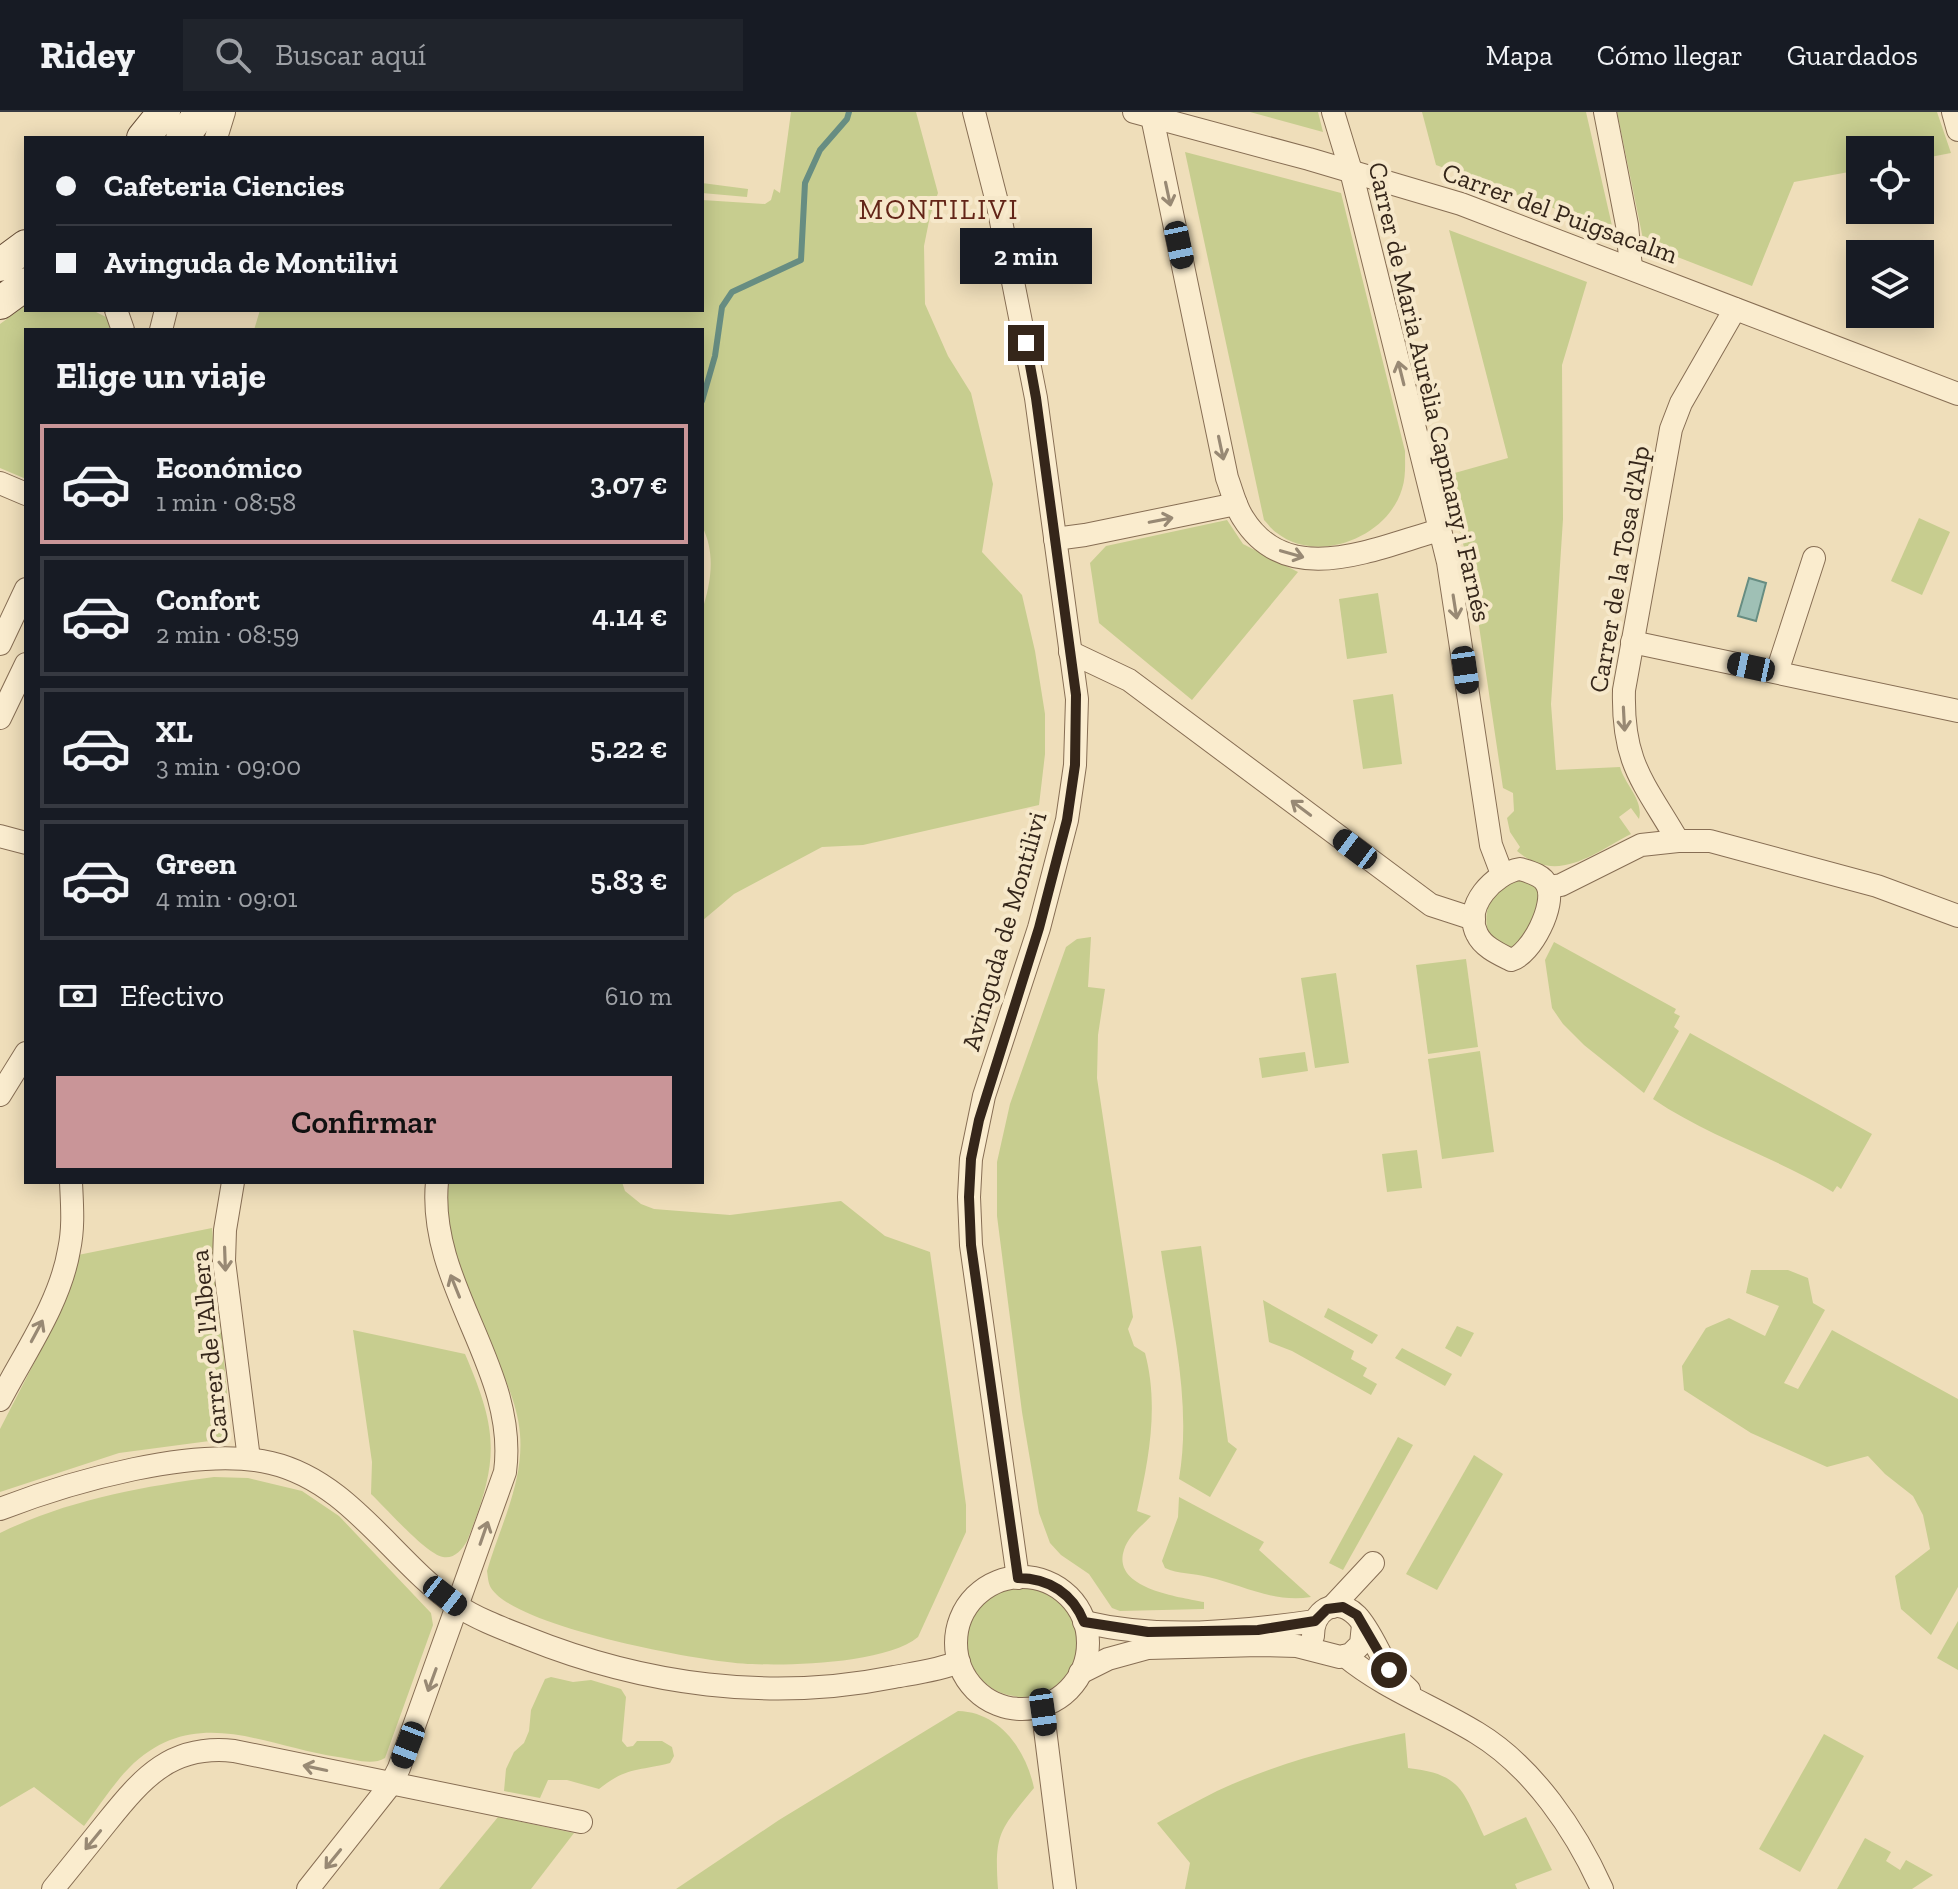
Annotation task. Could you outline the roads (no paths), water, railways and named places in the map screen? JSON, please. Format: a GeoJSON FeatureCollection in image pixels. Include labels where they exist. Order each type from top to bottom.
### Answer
{"type":"FeatureCollection","features":[{"type":"Feature","properties":{"kind":"street"},"geometry":{"type":"LineString","coordinates":[[145,136],[164,112]]}},
{"type":"Feature","properties":{"kind":"street"},"geometry":{"type":"LineString","coordinates":[[183,136],[201,112]]}},
{"type":"Feature","properties":{"kind":"street"},"geometry":{"type":"LineString","coordinates":[[217,136],[224,112]]}},
{"type":"Feature","properties":{"kind":"street","name":"Avinguda de Montilivi"},"geometry":{"type":"LineString","coordinates":[[974,112],[1022,316],[1077,699],[1076,752],[1067,820],[1039,928],[984,1096],[971,1159],[971,1245],[1018,1578]]}},
{"type":"Feature","properties":{"kind":"street","name":"Carrer de Maria Aurèlia Capmany i Farnés"},"geometry":{"type":"LineString","coordinates":[[1333,112],[1351,171],[1440,530],[1457,615],[1491,845],[1502,874]]}},
{"type":"Feature","properties":{"kind":"street"},"geometry":{"type":"LineString","coordinates":[[1605,112],[1627,225],[1631,268]]}},
{"type":"Feature","properties":{"kind":"street"},"geometry":{"type":"LineString","coordinates":[[1953,112],[1958,130]]}},
{"type":"Feature","properties":{"kind":"street"},"geometry":{"type":"LineString","coordinates":[[1146,114],[1227,478],[1236,504],[1251,529],[1276,550],[1325,560],[1353,556],[1440,530]]}},
{"type":"Feature","properties":{"kind":"street","name":"Carrer del Puigsacalm"},"geometry":{"type":"LineString","coordinates":[[1146,114],[1461,204],[1958,394]]}},
{"type":"Feature","properties":{"kind":"street"},"geometry":{"type":"LineString","coordinates":[[0,265],[24,247]]}},
{"type":"Feature","properties":{"kind":"street"},"geometry":{"type":"LineString","coordinates":[[0,303],[24,285]]}},
{"type":"Feature","properties":{"kind":"street","name":"Carrer de la Tosa d'Alp"},"geometry":{"type":"LineString","coordinates":[[1678,841],[1639,778],[1627,748],[1624,690],[1671,429],[1681,403],[1735,309]]}},
{"type":"Feature","properties":{"kind":"street"},"geometry":{"type":"LineString","coordinates":[[0,483],[24,493]]}},
{"type":"Feature","properties":{"kind":"street"},"geometry":{"type":"LineString","coordinates":[[1055,539],[1236,504]]}},
{"type":"Feature","properties":{"kind":"street"},"geometry":{"type":"LineString","coordinates":[[1777,672],[1814,558]]}},
{"type":"Feature","properties":{"kind":"street"},"geometry":{"type":"LineString","coordinates":[[0,644],[24,593]]}},
{"type":"Feature","properties":{"kind":"street"},"geometry":{"type":"LineString","coordinates":[[1632,642],[1958,711]]}},
{"type":"Feature","properties":{"kind":"street"},"geometry":{"type":"LineString","coordinates":[[1070,652],[1129,680],[1431,905],[1474,919]]}},
{"type":"Feature","properties":{"kind":"street"},"geometry":{"type":"LineString","coordinates":[[0,718],[24,668]]}},
{"type":"Feature","properties":{"kind":"street"},"geometry":{"type":"LineString","coordinates":[[0,836],[24,842]]}},
{"type":"Feature","properties":{"kind":"street"},"geometry":{"type":"LineString","coordinates":[[1549,887],[1561,885],[1641,845],[1710,841],[1877,886],[1958,916]]}},
{"type":"Feature","properties":{"kind":"street"},"geometry":{"type":"LineString","coordinates":[[1520,869],[1544,880],[1549,887],[1549,908],[1545,918],[1518,959],[1511,960],[1482,942],[1475,931],[1474,919],[1485,890],[1502,874],[1520,869]]}},
{"type":"Feature","properties":{"kind":"street"},"geometry":{"type":"LineString","coordinates":[[0,1095],[24,1056]]}},
{"type":"Feature","properties":{"kind":"street"},"geometry":{"type":"LineString","coordinates":[[0,1400],[49,1308],[63,1274],[72,1226],[71,1184]]}},
{"type":"Feature","properties":{"kind":"street","name":"Carrer de l'Albera"},"geometry":{"type":"LineString","coordinates":[[233,1184],[225,1230],[224,1261],[249,1459]]}},
{"type":"Feature","properties":{"kind":"street"},"geometry":{"type":"LineString","coordinates":[[308,1889],[391,1784],[399,1768],[505,1472],[507,1433],[498,1394],[443,1253],[436,1216],[437,1184]]}},
{"type":"Feature","properties":{"kind":"street"},"geometry":{"type":"LineString","coordinates":[[0,1509],[78,1483],[133,1470],[193,1461],[249,1459],[287,1468],[326,1488],[431,1585],[459,1606],[560,1651],[618,1668],[704,1685],[783,1689],[836,1686],[901,1676],[959,1662]]}},
{"type":"Feature","properties":{"kind":"street"},"geometry":{"type":"LineString","coordinates":[[1080,1673],[1087,1646],[1084,1622],[1076,1606],[1059,1589],[1042,1581],[1018,1578],[991,1585],[970,1603],[961,1618],[957,1634],[959,1662],[969,1681],[989,1700],[1015,1708],[1042,1705],[1062,1695],[1080,1673],[1108,1659],[1148,1648],[1272,1645],[1297,1646],[1335,1655],[1361,1644],[1360,1620],[1373,1563],[1324,1614],[1313,1635],[1319,1649],[1335,1655],[1478,1734],[1530,1778],[1567,1826],[1602,1889]]}},
{"type":"Feature","properties":{"kind":"street"},"geometry":{"type":"LineString","coordinates":[[1084,1622],[1162,1632],[1258,1630],[1343,1607],[1360,1620],[1389,1670],[1421,1703]]}},
{"type":"Feature","properties":{"kind":"street"},"geometry":{"type":"LineString","coordinates":[[1042,1705],[1065,1889]]}},
{"type":"Feature","properties":{"kind":"street"},"geometry":{"type":"LineString","coordinates":[[53,1889],[140,1783],[160,1766],[183,1755],[208,1750],[234,1751],[581,1822]]}},
{"type":"Feature","properties":{"kind":"water"},"geometry":{"type":"Polygon","coordinates":[[[1749,578],[1766,583],[1756,621],[1738,616],[1749,578]]]}},
{"type":"Feature","properties":{"kind":"waterway"},"geometry":{"type":"LineString","coordinates":[[704,394],[715,356],[722,307],[732,292],[801,260],[805,183],[820,150],[847,119],[849,112]]}},
{"type":"Feature","properties":{"kind":"district","name":"MONTILIVI"},"geometry":{"type":"Point","coordinates":[939,209]}}]}
